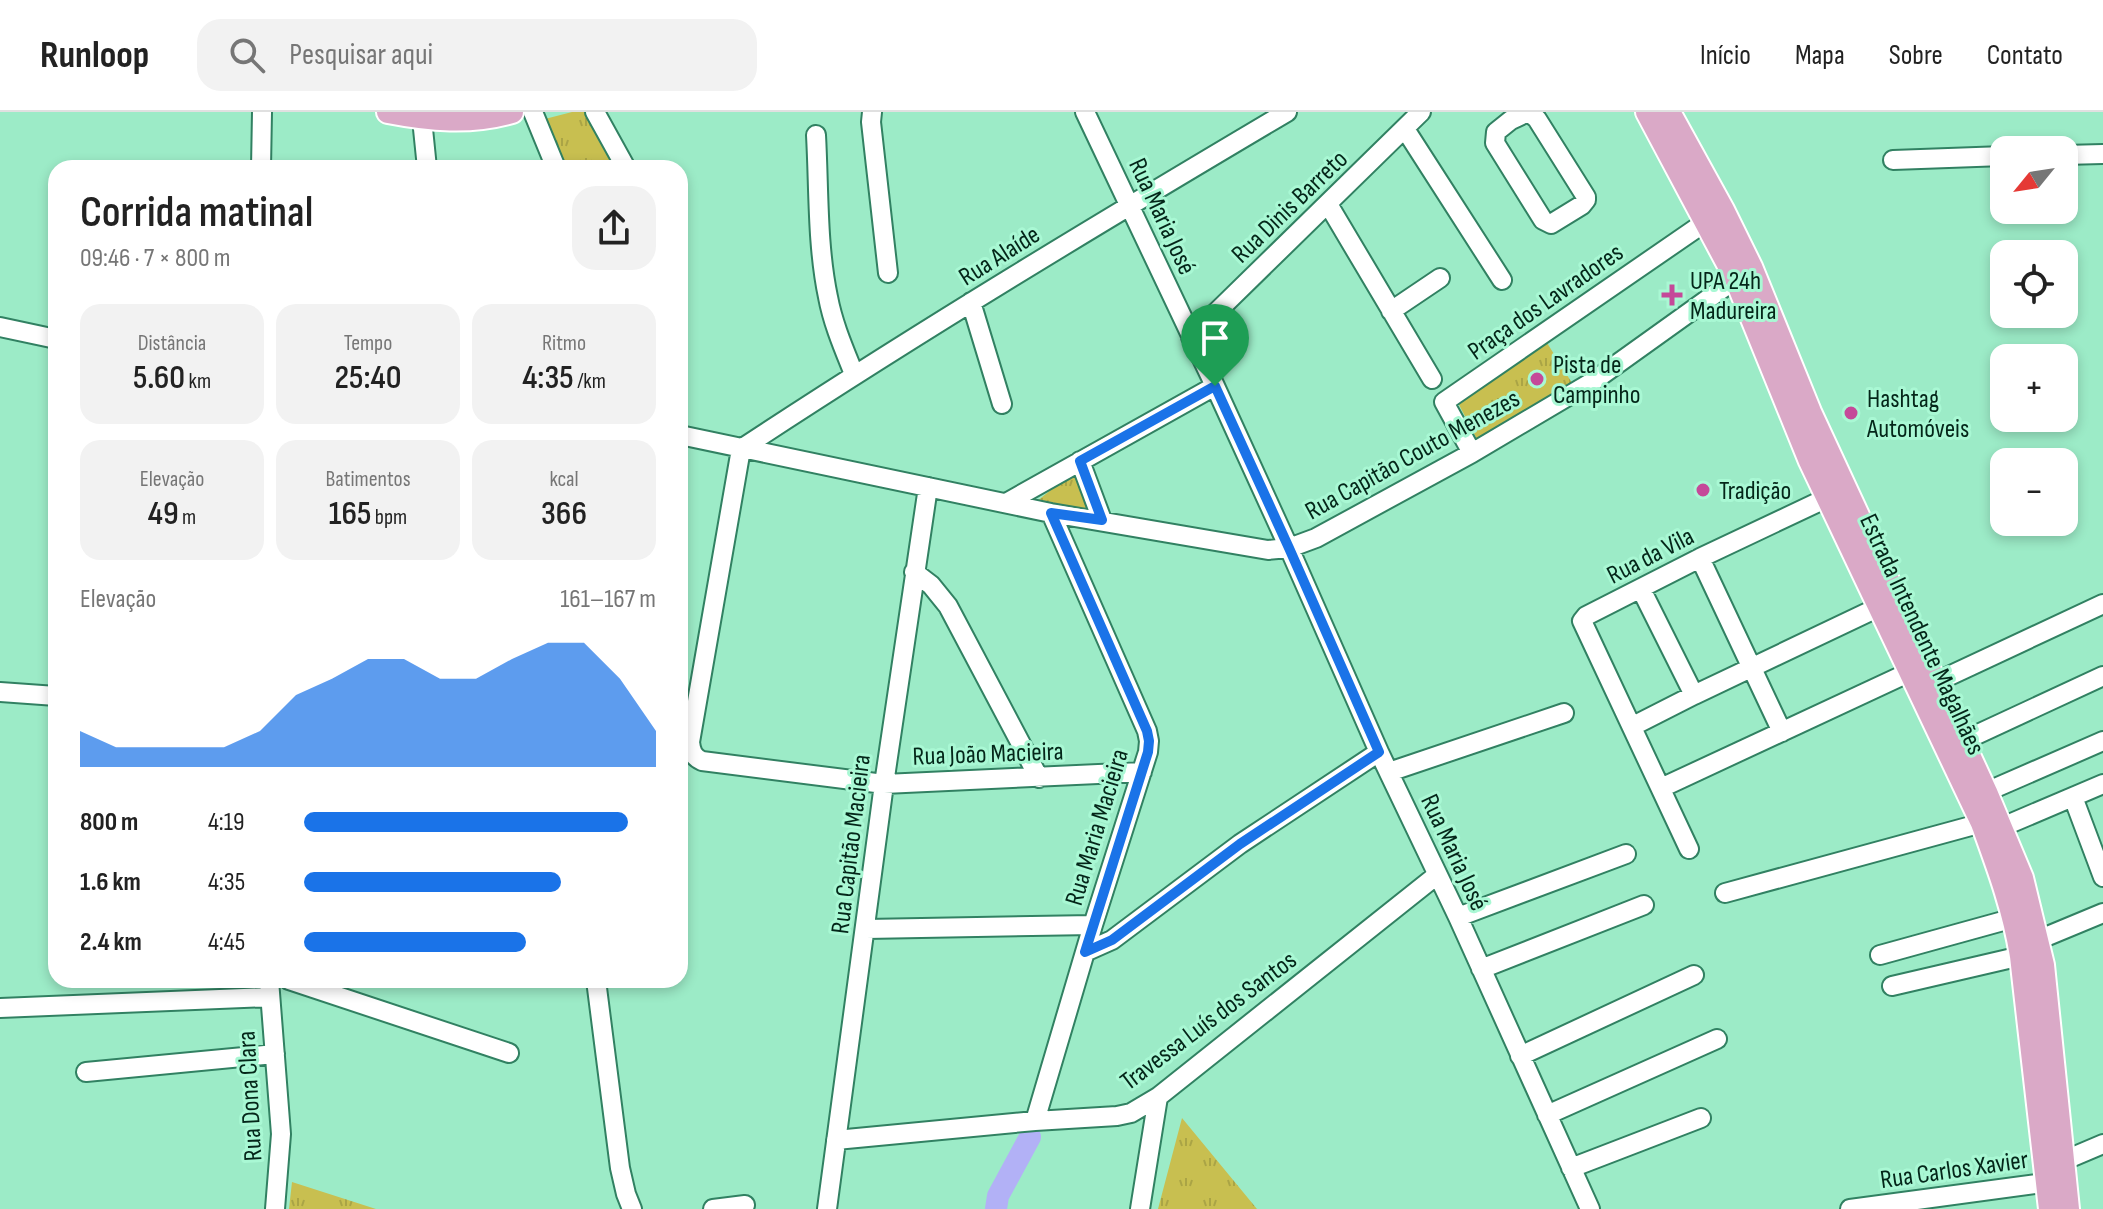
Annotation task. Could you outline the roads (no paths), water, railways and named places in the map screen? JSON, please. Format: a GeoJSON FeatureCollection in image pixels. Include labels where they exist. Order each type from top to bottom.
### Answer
{"type":"FeatureCollection","features":[{"type":"Feature","properties":{"kind":"main road"},"geometry":{"type":"LineString","coordinates":[[388,112],[422,119],[454,120],[512,112]]}},
{"type":"Feature","properties":{"kind":"main road","name":"Estrada Intendente Magalhães"},"geometry":{"type":"LineString","coordinates":[[1647,112],[1715,216]]}},
{"type":"Feature","properties":{"kind":"main road","name":"Estrada Intendente Magalhães"},"geometry":{"type":"LineString","coordinates":[[1669,112],[1986,792],[2002,877],[2014,918],[2030,948]]}},
{"type":"Feature","properties":{"kind":"main road","name":"Estrada Intendente Magalhães"},"geometry":{"type":"LineString","coordinates":[[1744,273],[1810,461],[1827,498],[1910,672],[2022,878],[2058,1175],[2068,1209]]}},
{"type":"Feature","properties":{"kind":"main road","name":"Estrada Intendente Magalhães"},"geometry":{"type":"LineString","coordinates":[[2050,1209],[2058,1175]]}},
{"type":"Feature","properties":{"kind":"street"},"geometry":{"type":"LineString","coordinates":[[261,160],[262,112]]}},
{"type":"Feature","properties":{"kind":"street"},"geometry":{"type":"LineString","coordinates":[[533,112],[553,160]]}},
{"type":"Feature","properties":{"kind":"street"},"geometry":{"type":"LineString","coordinates":[[595,112],[622,160]]}},
{"type":"Feature","properties":{"kind":"street"},"geometry":{"type":"LineString","coordinates":[[872,112],[888,273]]}},
{"type":"Feature","properties":{"kind":"street","name":"Rua Maria José"},"geometry":{"type":"LineString","coordinates":[[1085,112],[1275,516],[1379,752],[1458,917],[1590,1209]]}},
{"type":"Feature","properties":{"kind":"street","name":"Rua Alaíde"},"geometry":{"type":"LineString","coordinates":[[741,449],[854,374],[1287,112]]}},
{"type":"Feature","properties":{"kind":"street","name":"Rua Dinis Barreto"},"geometry":{"type":"LineString","coordinates":[[1191,337],[1421,112]]}},
{"type":"Feature","properties":{"kind":"street"},"geometry":{"type":"LineString","coordinates":[[1534,115],[1586,197],[1582,205],[1554,224],[1543,220],[1495,143],[1496,132],[1508,116],[1534,115]]}},
{"type":"Feature","properties":{"kind":"street"},"geometry":{"type":"LineString","coordinates":[[422,119],[426,160]]}},
{"type":"Feature","properties":{"kind":"street"},"geometry":{"type":"LineString","coordinates":[[1405,129],[1502,280]]}},
{"type":"Feature","properties":{"kind":"street"},"geometry":{"type":"LineString","coordinates":[[816,135],[824,274],[833,319],[854,374]]}},
{"type":"Feature","properties":{"kind":"street"},"geometry":{"type":"LineString","coordinates":[[2078,155],[2103,154]]}},
{"type":"Feature","properties":{"kind":"street"},"geometry":{"type":"LineString","coordinates":[[1893,160],[1990,157]]}},
{"type":"Feature","properties":{"kind":"street"},"geometry":{"type":"LineString","coordinates":[[1328,204],[1432,379]]}},
{"type":"Feature","properties":{"kind":"street","name":"Praça dos Lavradores"},"geometry":{"type":"LineString","coordinates":[[1472,453],[1444,402],[1715,216]]}},
{"type":"Feature","properties":{"kind":"street","name":"Rua Capitão Couto Menezes"},"geometry":{"type":"LineString","coordinates":[[688,437],[1051,513],[1268,550],[1289,548],[1316,538],[1472,453],[1592,382],[1744,273]]}},
{"type":"Feature","properties":{"kind":"street"},"geometry":{"type":"LineString","coordinates":[[1391,311],[1440,278]]}},
{"type":"Feature","properties":{"kind":"street"},"geometry":{"type":"LineString","coordinates":[[971,302],[1002,404]]}},
{"type":"Feature","properties":{"kind":"street"},"geometry":{"type":"LineString","coordinates":[[0,327],[48,337]]}},
{"type":"Feature","properties":{"kind":"street"},"geometry":{"type":"LineString","coordinates":[[1006,503],[1215,386]]}},
{"type":"Feature","properties":{"kind":"street","name":"Rua João Macieira"},"geometry":{"type":"LineString","coordinates":[[741,449],[690,742],[692,754],[697,759],[884,784],[1142,772]]}},
{"type":"Feature","properties":{"kind":"street"},"geometry":{"type":"LineString","coordinates":[[1080,461],[1102,520]]}},
{"type":"Feature","properties":{"kind":"street","name":"Rua Capitão Macieira"},"geometry":{"type":"LineString","coordinates":[[827,1209],[884,784],[928,487]]}},
{"type":"Feature","properties":{"kind":"street","name":"Rua da Vila"},"geometry":{"type":"LineString","coordinates":[[1633,726],[1582,623],[1583,619],[1700,558],[1827,498]]}},
{"type":"Feature","properties":{"kind":"street","name":"Rua Maria Macieira"},"geometry":{"type":"LineString","coordinates":[[1035,1121],[1149,741],[1051,513]]}},
{"type":"Feature","properties":{"kind":"street"},"geometry":{"type":"LineString","coordinates":[[1258,548],[1275,516]]}},
{"type":"Feature","properties":{"kind":"street"},"geometry":{"type":"LineString","coordinates":[[1700,558],[1782,732]]}},
{"type":"Feature","properties":{"kind":"street"},"geometry":{"type":"LineString","coordinates":[[914,572],[931,585],[948,606],[1039,778]]}},
{"type":"Feature","properties":{"kind":"street"},"geometry":{"type":"LineString","coordinates":[[1641,589],[1694,695]]}},
{"type":"Feature","properties":{"kind":"street"},"geometry":{"type":"LineString","coordinates":[[1934,683],[2103,604]]}},
{"type":"Feature","properties":{"kind":"street"},"geometry":{"type":"LineString","coordinates":[[1689,849],[1633,726],[1879,607]]}},
{"type":"Feature","properties":{"kind":"street"},"geometry":{"type":"LineString","coordinates":[[1661,788],[1910,672]]}},
{"type":"Feature","properties":{"kind":"street"},"geometry":{"type":"LineString","coordinates":[[1963,741],[2103,676]]}},
{"type":"Feature","properties":{"kind":"street"},"geometry":{"type":"LineString","coordinates":[[0,692],[48,695]]}},
{"type":"Feature","properties":{"kind":"street"},"geometry":{"type":"LineString","coordinates":[[1389,772],[1564,713]]}},
{"type":"Feature","properties":{"kind":"street"},"geometry":{"type":"LineString","coordinates":[[1986,792],[2103,741]]}},
{"type":"Feature","properties":{"kind":"street"},"geometry":{"type":"LineString","coordinates":[[1085,952],[1112,940],[1240,844],[1379,752]]}},
{"type":"Feature","properties":{"kind":"street"},"geometry":{"type":"LineString","coordinates":[[1725,893],[1992,825],[2103,784]]}},
{"type":"Feature","properties":{"kind":"street"},"geometry":{"type":"LineString","coordinates":[[2073,797],[2098,850],[2103,877]]}},
{"type":"Feature","properties":{"kind":"street"},"geometry":{"type":"LineString","coordinates":[[1458,917],[1626,854]]}},
{"type":"Feature","properties":{"kind":"street","name":"Travessa Luís dos Santos"},"geometry":{"type":"LineString","coordinates":[[836,1140],[1131,1113],[1158,1097],[1437,875]]}},
{"type":"Feature","properties":{"kind":"street"},"geometry":{"type":"LineString","coordinates":[[1481,969],[1644,905]]}},
{"type":"Feature","properties":{"kind":"street"},"geometry":{"type":"LineString","coordinates":[[1892,986],[2030,948],[2103,913]]}},
{"type":"Feature","properties":{"kind":"street"},"geometry":{"type":"LineString","coordinates":[[1880,955],[2014,918]]}},
{"type":"Feature","properties":{"kind":"street"},"geometry":{"type":"LineString","coordinates":[[866,929],[1093,925]]}},
{"type":"Feature","properties":{"kind":"street"},"geometry":{"type":"LineString","coordinates":[[1520,1056],[1694,975]]}},
{"type":"Feature","properties":{"kind":"street"},"geometry":{"type":"LineString","coordinates":[[313,988],[509,1053]]}},
{"type":"Feature","properties":{"kind":"street"},"geometry":{"type":"LineString","coordinates":[[597,988],[620,1168],[632,1209]]}},
{"type":"Feature","properties":{"kind":"street"},"geometry":{"type":"LineString","coordinates":[[0,1008],[269,989]]}},
{"type":"Feature","properties":{"kind":"street","name":"Rua Dona Clara"},"geometry":{"type":"LineString","coordinates":[[269,989],[281,1134],[275,1209]]}},
{"type":"Feature","properties":{"kind":"street"},"geometry":{"type":"LineString","coordinates":[[1547,1115],[1717,1039]]}},
{"type":"Feature","properties":{"kind":"street"},"geometry":{"type":"LineString","coordinates":[[86,1072],[275,1054]]}},
{"type":"Feature","properties":{"kind":"street"},"geometry":{"type":"LineString","coordinates":[[1140,1209],[1158,1097]]}},
{"type":"Feature","properties":{"kind":"street"},"geometry":{"type":"LineString","coordinates":[[1571,1168],[1701,1118]]}},
{"type":"Feature","properties":{"kind":"street","name":"Rua Carlos Xavier"},"geometry":{"type":"LineString","coordinates":[[1850,1209],[2058,1175],[2103,1144]]}},
{"type":"Feature","properties":{"kind":"street"},"geometry":{"type":"LineString","coordinates":[[713,1209],[745,1205]]}},
{"type":"Feature","properties":{"kind":"waterway"},"geometry":{"type":"LineString","coordinates":[[996,1209],[998,1196],[1030,1137]]}},
{"type":"Feature","properties":{"kind":"place","name":"UPA 24h Madureira"},"geometry":{"type":"Point","coordinates":[1672,295]}},
{"type":"Feature","properties":{"kind":"place","name":"Pista de Campinho"},"geometry":{"type":"Point","coordinates":[1537,379]}},
{"type":"Feature","properties":{"kind":"place","name":"Hashtag Automóveis"},"geometry":{"type":"Point","coordinates":[1851,413]}},
{"type":"Feature","properties":{"kind":"place","name":"Tradição"},"geometry":{"type":"Point","coordinates":[1703,490]}}]}
